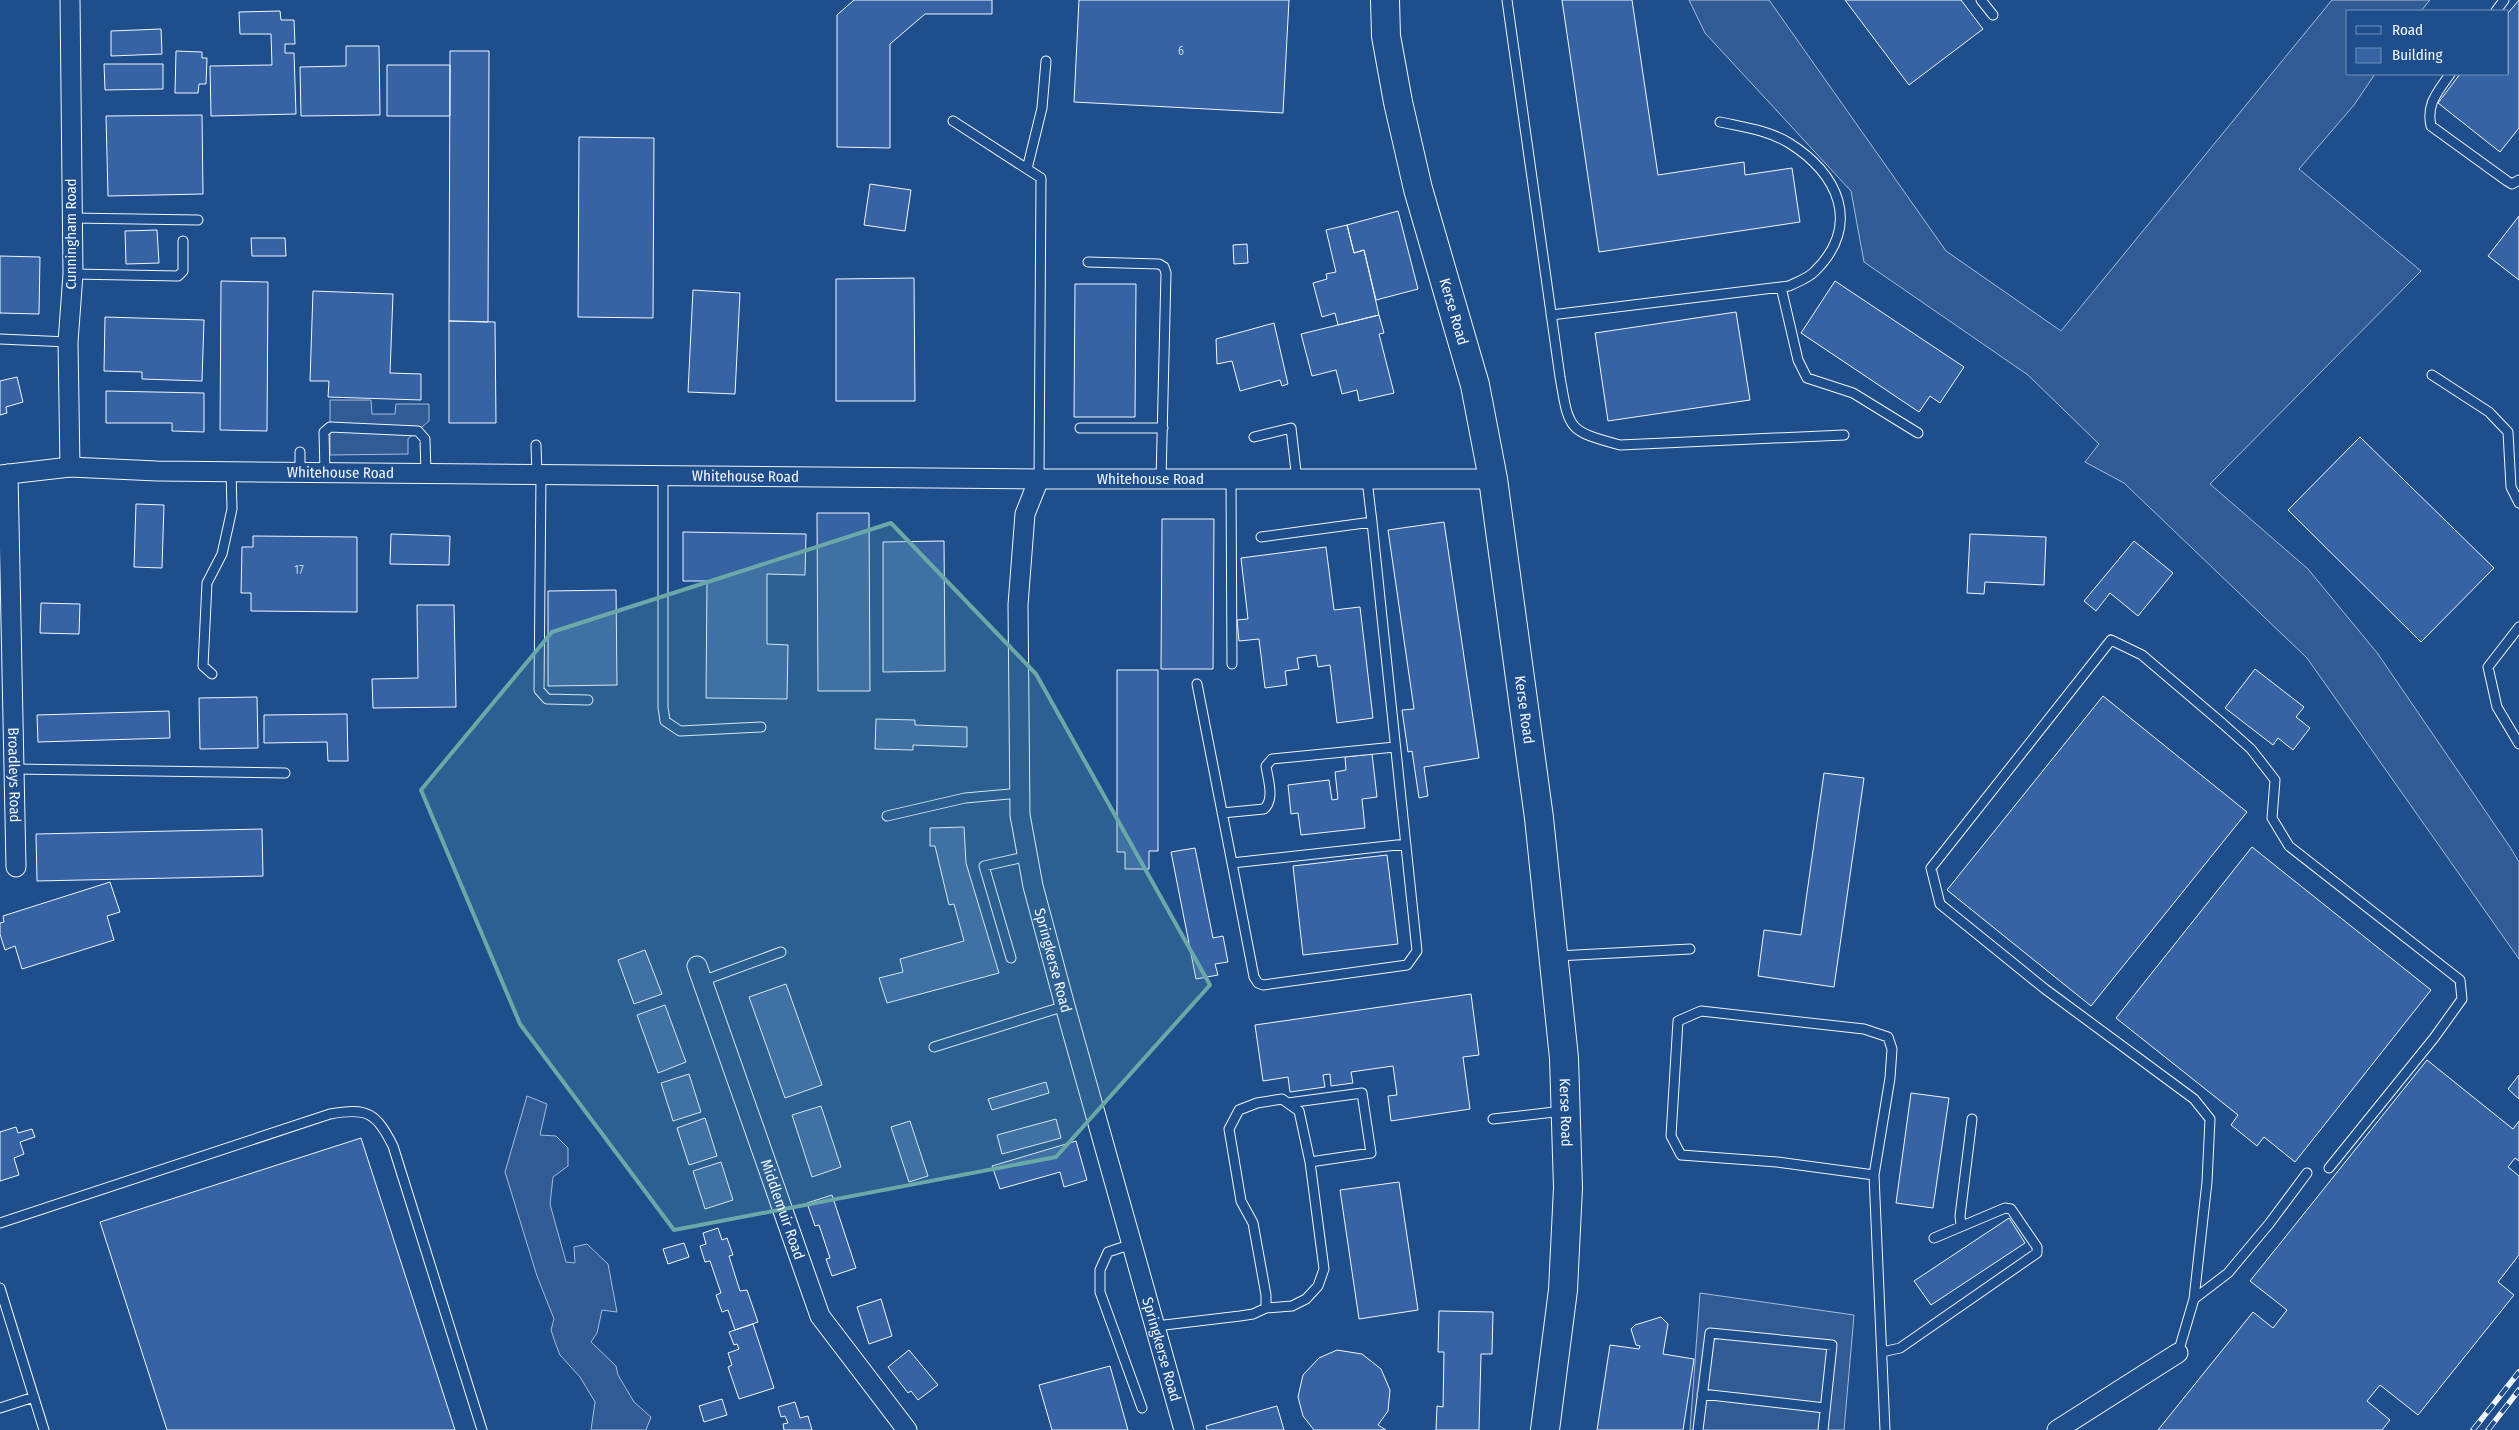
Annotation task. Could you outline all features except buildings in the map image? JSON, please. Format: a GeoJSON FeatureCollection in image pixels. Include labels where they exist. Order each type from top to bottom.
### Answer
{"type":"FeatureCollection","features":[{"type":"Feature","properties":{"kind":"main road","name":"Kerse Road"},"geometry":{"type":"LineString","coordinates":[[1385,0],[1386,36],[1398,102],[1418,189],[1475,385],[1493,479],[1539,818],[1564,1058],[1568,1188],[1563,1290],[1544,1430]]}},
{"type":"Feature","properties":{"kind":"street","name":"Cunningham Road"},"geometry":{"type":"LineString","coordinates":[[70,0],[73,274],[68,342],[70,467]]}},
{"type":"Feature","properties":{"kind":"street","name":"Whitehouse Road"},"geometry":{"type":"LineString","coordinates":[[4,475],[70,467],[300,472],[1040,479],[1493,479]]}},
{"type":"Feature","properties":{"kind":"street","name":"Broadleys Road"},"geometry":{"type":"LineString","coordinates":[[4,475],[16,867]]}},
{"type":"Feature","properties":{"kind":"street","name":"Springkerse Road"},"geometry":{"type":"LineString","coordinates":[[1040,479],[1025,514],[1018,605],[1020,815],[1033,886],[1184,1430]]}},
{"type":"Feature","properties":{"kind":"street","name":"Middlemuir Road"},"geometry":{"type":"LineString","coordinates":[[699,973],[820,1316],[907,1430]]}},
{"type":"Feature","properties":{"kind":"street"},"geometry":{"type":"LineString","coordinates":[[2057,1430],[2178,1353]]}},
{"type":"Feature","properties":{"kind":"lane"},"geometry":{"type":"LineString","coordinates":[[1507,0],[1566,414],[1575,429],[1591,438],[1620,445],[1844,435]]}},
{"type":"Feature","properties":{"kind":"lane"},"geometry":{"type":"LineString","coordinates":[[1982,0],[1993,15]]}},
{"type":"Feature","properties":{"kind":"lane"},"geometry":{"type":"LineString","coordinates":[[1027,169],[1042,108],[1046,61]]}},
{"type":"Feature","properties":{"kind":"lane"},"geometry":{"type":"LineString","coordinates":[[2449,75],[2433,99],[2428,112],[2431,126],[2507,181],[2512,184],[2519,180]]}},
{"type":"Feature","properties":{"kind":"lane"},"geometry":{"type":"LineString","coordinates":[[952,122],[1041,178],[1040,479]]}},
{"type":"Feature","properties":{"kind":"lane"},"geometry":{"type":"LineString","coordinates":[[1552,315],[1789,286],[1815,272],[1834,247],[1841,219],[1835,189],[1818,167],[1788,142],[1755,129],[1720,122]]}},
{"type":"Feature","properties":{"kind":"lane"},"geometry":{"type":"LineString","coordinates":[[72,218],[198,220]]}},
{"type":"Feature","properties":{"kind":"lane"},"geometry":{"type":"LineString","coordinates":[[73,274],[178,276],[183,271],[183,241]]}},
{"type":"Feature","properties":{"kind":"lane"},"geometry":{"type":"LineString","coordinates":[[1088,262],[1159,264],[1164,267],[1166,273],[1161,480]]}},
{"type":"Feature","properties":{"kind":"lane"},"geometry":{"type":"LineString","coordinates":[[1781,287],[1798,360],[1807,378],[1853,393],[1918,433]]}},
{"type":"Feature","properties":{"kind":"lane"},"geometry":{"type":"LineString","coordinates":[[0,339],[68,342]]}},
{"type":"Feature","properties":{"kind":"lane"},"geometry":{"type":"LineString","coordinates":[[2432,375],[2489,412],[2508,432],[2511,487],[2519,503]]}},
{"type":"Feature","properties":{"kind":"lane"},"geometry":{"type":"LineString","coordinates":[[325,472],[324,432],[330,427],[418,431],[425,439],[426,473]]}},
{"type":"Feature","properties":{"kind":"lane"},"geometry":{"type":"LineString","coordinates":[[1080,428],[1163,428]]}},
{"type":"Feature","properties":{"kind":"lane"},"geometry":{"type":"LineString","coordinates":[[1254,437],[1291,428],[1297,480]]}},
{"type":"Feature","properties":{"kind":"lane"},"geometry":{"type":"LineString","coordinates":[[536,445],[539,474],[539,690],[547,699],[588,700]]}},
{"type":"Feature","properties":{"kind":"lane"},"geometry":{"type":"LineString","coordinates":[[300,452],[300,472]]}},
{"type":"Feature","properties":{"kind":"lane"},"geometry":{"type":"LineString","coordinates":[[212,674],[203,666],[207,583],[222,554],[230,518],[231,471]]}},
{"type":"Feature","properties":{"kind":"lane"},"geometry":{"type":"LineString","coordinates":[[663,475],[663,707],[665,721],[680,730],[761,727]]}},
{"type":"Feature","properties":{"kind":"lane"},"geometry":{"type":"LineString","coordinates":[[1231,480],[1232,664]]}},
{"type":"Feature","properties":{"kind":"lane"},"geometry":{"type":"LineString","coordinates":[[1197,684],[1254,977],[1258,983],[1263,985],[1407,965],[1417,951],[1367,480]]}},
{"type":"Feature","properties":{"kind":"lane"},"geometry":{"type":"LineString","coordinates":[[1261,537],[1372,522]]}},
{"type":"Feature","properties":{"kind":"lane"},"geometry":{"type":"LineString","coordinates":[[2519,627],[2488,667],[2497,707],[2519,744]]}},
{"type":"Feature","properties":{"kind":"lane"},"geometry":{"type":"LineString","coordinates":[[2178,1353],[2194,1299],[2208,1182],[2210,1119],[2194,1098],[2046,989],[1940,904],[1931,868],[2111,640],[2142,655],[2251,749],[2275,780],[2272,818],[2289,846],[2460,980],[2462,999],[2434,1038],[2329,1168]]}},
{"type":"Feature","properties":{"kind":"lane"},"geometry":{"type":"LineString","coordinates":[[1222,813],[1264,809],[1269,804],[1266,766],[1272,759],[1395,747]]}},
{"type":"Feature","properties":{"kind":"lane"},"geometry":{"type":"LineString","coordinates":[[14,769],[52,768],[285,773]]}},
{"type":"Feature","properties":{"kind":"lane"},"geometry":{"type":"LineString","coordinates":[[887,816],[965,798],[1020,793]]}},
{"type":"Feature","properties":{"kind":"lane"},"geometry":{"type":"LineString","coordinates":[[1232,864],[1406,844]]}},
{"type":"Feature","properties":{"kind":"lane"},"geometry":{"type":"LineString","coordinates":[[1010,958],[984,866],[1028,856]]}},
{"type":"Feature","properties":{"kind":"lane"},"geometry":{"type":"LineString","coordinates":[[1554,956],[1690,949]]}},
{"type":"Feature","properties":{"kind":"lane"},"geometry":{"type":"LineString","coordinates":[[699,973],[780,952]]}},
{"type":"Feature","properties":{"kind":"lane"},"geometry":{"type":"LineString","coordinates":[[934,1047],[1065,1006]]}},
{"type":"Feature","properties":{"kind":"lane"},"geometry":{"type":"LineString","coordinates":[[1874,1175],[1777,1162],[1681,1155],[1671,1136],[1678,1022],[1701,1011],[1864,1029],[1888,1037],[1892,1049],[1890,1078],[1874,1175],[1886,1430]]}},
{"type":"Feature","properties":{"kind":"lane"},"geometry":{"type":"LineString","coordinates":[[1288,1103],[1362,1093],[1371,1153],[1310,1162]]}},
{"type":"Feature","properties":{"kind":"lane"},"geometry":{"type":"LineString","coordinates":[[1156,1326],[1240,1316],[1253,1314],[1266,1308],[1292,1306],[1306,1300],[1318,1286],[1324,1268],[1310,1162],[1299,1111],[1282,1099],[1248,1106],[1239,1110],[1229,1129],[1241,1201],[1253,1223],[1266,1295],[1266,1308]]}},
{"type":"Feature","properties":{"kind":"lane"},"geometry":{"type":"LineString","coordinates":[[0,1223],[330,1114],[352,1110],[371,1115],[381,1123],[393,1146],[482,1430]]}},
{"type":"Feature","properties":{"kind":"lane"},"geometry":{"type":"LineString","coordinates":[[1493,1119],[1566,1110]]}},
{"type":"Feature","properties":{"kind":"lane"},"geometry":{"type":"LineString","coordinates":[[1961,1226],[1960,1216],[1972,1119]]}},
{"type":"Feature","properties":{"kind":"lane"},"geometry":{"type":"LineString","coordinates":[[2194,1299],[2228,1273],[2269,1224],[2307,1173]]}},
{"type":"Feature","properties":{"kind":"lane"},"geometry":{"type":"LineString","coordinates":[[1882,1352],[1900,1348],[2036,1253],[2037,1247],[2011,1209],[2005,1208],[1934,1238]]}},
{"type":"Feature","properties":{"kind":"lane"},"geometry":{"type":"LineString","coordinates":[[1132,1244],[1108,1252],[1100,1270],[1100,1292],[1142,1408]]}},
{"type":"Feature","properties":{"kind":"lane"},"geometry":{"type":"LineString","coordinates":[[0,1288],[44,1430]]}},
{"type":"Feature","properties":{"kind":"lane"},"geometry":{"type":"LineString","coordinates":[[1698,1430],[1710,1333],[1832,1345],[1823,1430]]}},
{"type":"Feature","properties":{"kind":"lane"},"geometry":{"type":"LineString","coordinates":[[1702,1394],[1825,1408]]}},
{"type":"Feature","properties":{"kind":"lane"},"geometry":{"type":"LineString","coordinates":[[0,1408],[34,1397]]}},
{"type":"Feature","properties":{"kind":"highlighted area"},"geometry":{"type":"Polygon","coordinates":[[[891,523],[1036,674],[1210,985],[1056,1157],[674,1230],[520,1024],[421,790],[552,632],[891,523]]]}},
{"type":"Feature","properties":{"kind":"shaded area"},"geometry":{"type":"Polygon","coordinates":[[[1689,0],[1769,0],[1946,251],[2061,331],[2332,0],[2430,0],[2422,10],[2346,10],[2346,75],[2374,75],[2354,105],[2299,169],[2421,271],[2210,484],[2308,569],[2378,654],[2510,847],[2519,862],[2519,959],[2307,658],[2124,483],[2085,462],[2099,444],[2028,375],[1864,262],[1851,191],[1705,33],[1689,0]]]}},
{"type":"Feature","properties":{"kind":"shaded area"},"geometry":{"type":"Polygon","coordinates":[[[330,400],[371,400],[372,414],[395,414],[396,404],[429,404],[429,421],[408,439],[408,454],[330,455],[330,400]]]}},
{"type":"Feature","properties":{"kind":"shaded area"},"geometry":{"type":"Polygon","coordinates":[[[527,1096],[547,1104],[540,1135],[556,1136],[568,1148],[568,1166],[553,1177],[550,1204],[566,1262],[575,1263],[574,1247],[587,1244],[608,1264],[617,1312],[602,1310],[597,1333],[591,1342],[616,1366],[618,1375],[634,1402],[651,1417],[646,1430],[591,1430],[595,1402],[580,1377],[560,1355],[556,1345],[551,1330],[554,1319],[537,1276],[505,1172],[527,1096]]]}},
{"type":"Feature","properties":{"kind":"shaded area"},"geometry":{"type":"Polygon","coordinates":[[[1700,1293],[1854,1315],[1844,1430],[1690,1430],[1700,1293]]]}},
{"type":"Feature","properties":{"kind":"railway"},"geometry":{"type":"LineString","coordinates":[[2473,1430],[2519,1372]]}},
{"type":"Feature","properties":{"kind":"railway"},"geometry":{"type":"LineString","coordinates":[[2488,1430],[2519,1390]]}}]}
